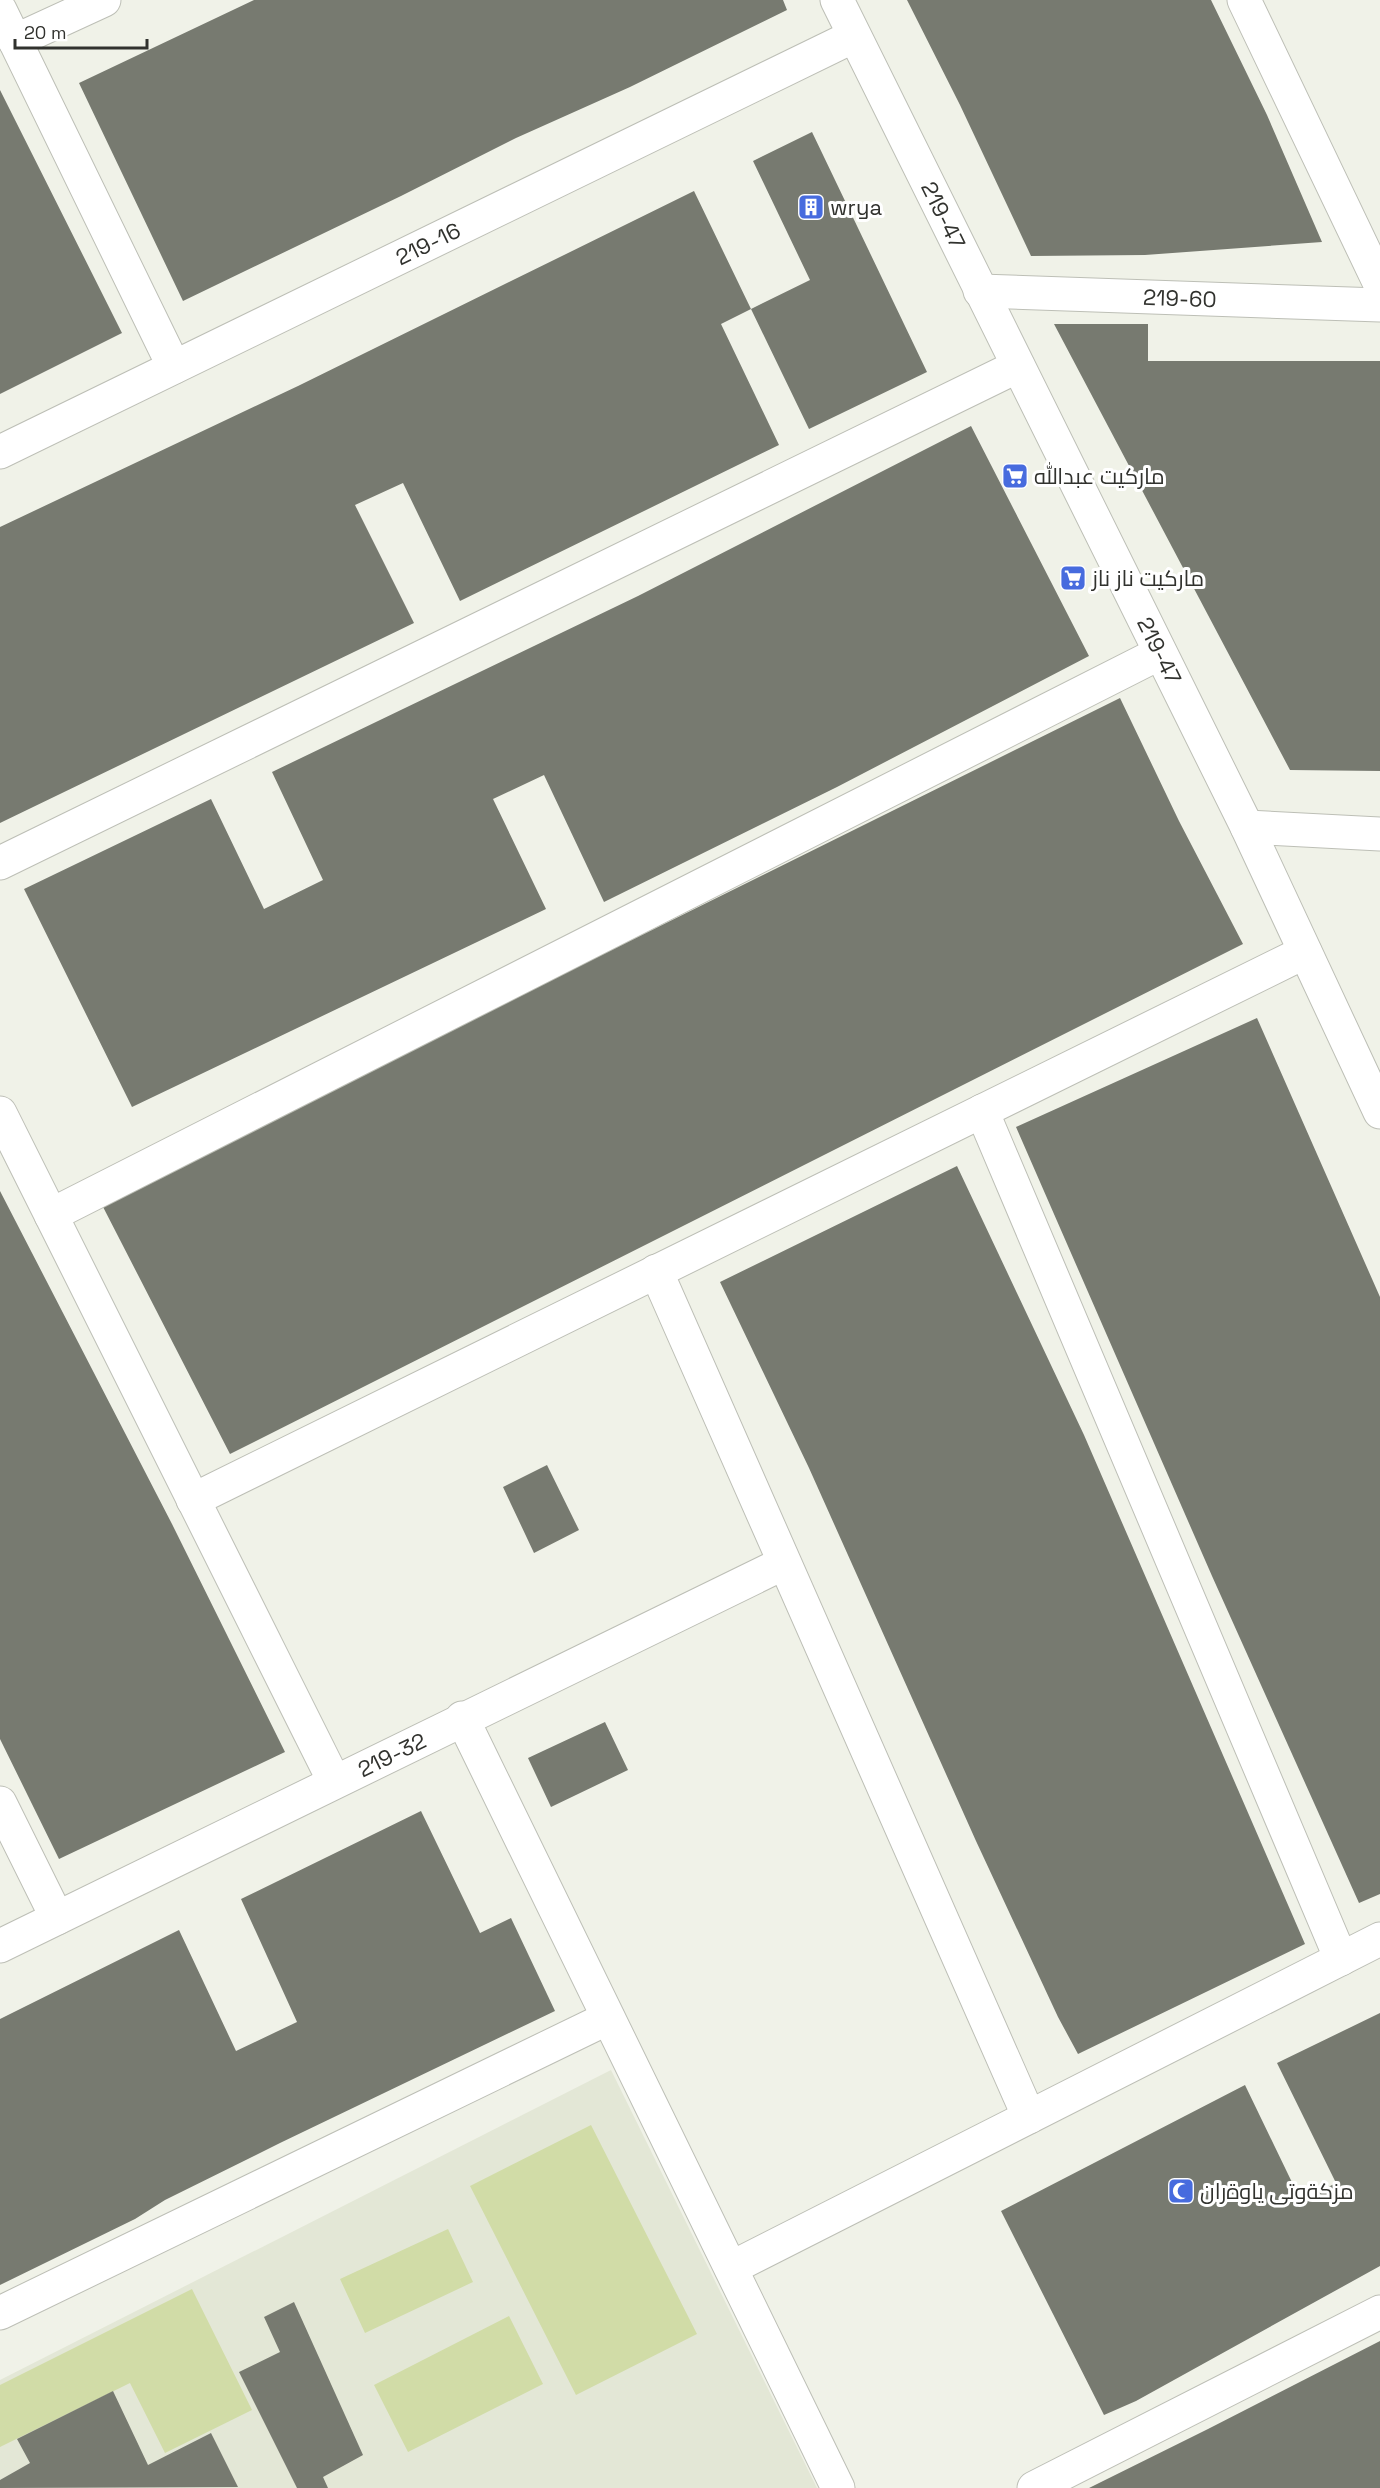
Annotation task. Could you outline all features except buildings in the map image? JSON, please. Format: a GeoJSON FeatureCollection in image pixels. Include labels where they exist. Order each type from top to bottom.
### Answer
{"type":"FeatureCollection","features":[{"type":"Feature","properties":{"kind":"street"},"geometry":{"type":"LineString","coordinates":[[15,41],[104,0]]}},
{"type":"Feature","properties":{"kind":"street","name":"219-47"},"geometry":{"type":"LineString","coordinates":[[837,0],[1246,827],[1380,1112]]}},
{"type":"Feature","properties":{"kind":"street"},"geometry":{"type":"LineString","coordinates":[[1244,0],[1380,284]]}},
{"type":"Feature","properties":{"kind":"street"},"geometry":{"type":"LineString","coordinates":[[0,10],[174,367]]}},
{"type":"Feature","properties":{"kind":"street","name":"219-16"},"geometry":{"type":"LineString","coordinates":[[0,452],[854,36]]}},
{"type":"Feature","properties":{"kind":"street","name":"219-60"},"geometry":{"type":"LineString","coordinates":[[980,291],[1380,305]]}},
{"type":"Feature","properties":{"kind":"street"},"geometry":{"type":"LineString","coordinates":[[0,863],[1018,366]]}},
{"type":"Feature","properties":{"kind":"street"},"geometry":{"type":"LineString","coordinates":[[51,1215],[1160,653]]}},
{"type":"Feature","properties":{"kind":"street"},"geometry":{"type":"LineString","coordinates":[[1246,827],[1380,834]]}},
{"type":"Feature","properties":{"kind":"street"},"geometry":{"type":"LineString","coordinates":[[194,1500],[1305,952]]}},
{"type":"Feature","properties":{"kind":"street"},"geometry":{"type":"LineString","coordinates":[[982,1110],[1341,1959]]}},
{"type":"Feature","properties":{"kind":"street"},"geometry":{"type":"LineString","coordinates":[[0,1113],[334,1781]]}},
{"type":"Feature","properties":{"kind":"street"},"geometry":{"type":"LineString","coordinates":[[656,1272],[1029,2117]]}},
{"type":"Feature","properties":{"kind":"street","name":"219-32"},"geometry":{"type":"LineString","coordinates":[[0,1946],[462,1718],[783,1563]]}},
{"type":"Feature","properties":{"kind":"street"},"geometry":{"type":"LineString","coordinates":[[462,1718],[838,2488]]}},
{"type":"Feature","properties":{"kind":"street"},"geometry":{"type":"LineString","coordinates":[[0,1803],[57,1918]]}},
{"type":"Feature","properties":{"kind":"street"},"geometry":{"type":"LineString","coordinates":[[731,2268],[1380,1939]]}},
{"type":"Feature","properties":{"kind":"street"},"geometry":{"type":"LineString","coordinates":[[0,2313],[608,2018]]}},
{"type":"Feature","properties":{"kind":"street"},"geometry":{"type":"LineString","coordinates":[[1034,2488],[1380,2312]]}},
{"type":"Feature","properties":{"kind":"shaded area"},"geometry":{"type":"Polygon","coordinates":[[[611,2070],[817,2488],[0,2488],[0,2380],[611,2070]]]}},
{"type":"Feature","properties":{"kind":"green space"},"geometry":{"type":"Polygon","coordinates":[[[591,2125],[697,2334],[576,2395],[470,2186],[591,2125]]]}},
{"type":"Feature","properties":{"kind":"green space"},"geometry":{"type":"Polygon","coordinates":[[[448,2229],[473,2282],[365,2333],[340,2279],[448,2229]]]}},
{"type":"Feature","properties":{"kind":"green space"},"geometry":{"type":"Polygon","coordinates":[[[192,2289],[252,2410],[165,2453],[130,2383],[0,2447],[0,2385],[192,2289]]]}},
{"type":"Feature","properties":{"kind":"green space"},"geometry":{"type":"Polygon","coordinates":[[[509,2316],[543,2384],[408,2452],[374,2385],[509,2316]]]}},
{"type":"Feature","properties":{"kind":"place","name":"wrya"},"geometry":{"type":"Point","coordinates":[811,207]}},
{"type":"Feature","properties":{"kind":"place","name":"ماركيت عبدالله"},"geometry":{"type":"Point","coordinates":[1015,476]}},
{"type":"Feature","properties":{"kind":"place","name":"ماركيت ناز ناز"},"geometry":{"type":"Point","coordinates":[1073,578]}},
{"type":"Feature","properties":{"kind":"place","name":"مزكةوتى ياوةران"},"geometry":{"type":"Point","coordinates":[1181,2191]}}]}
